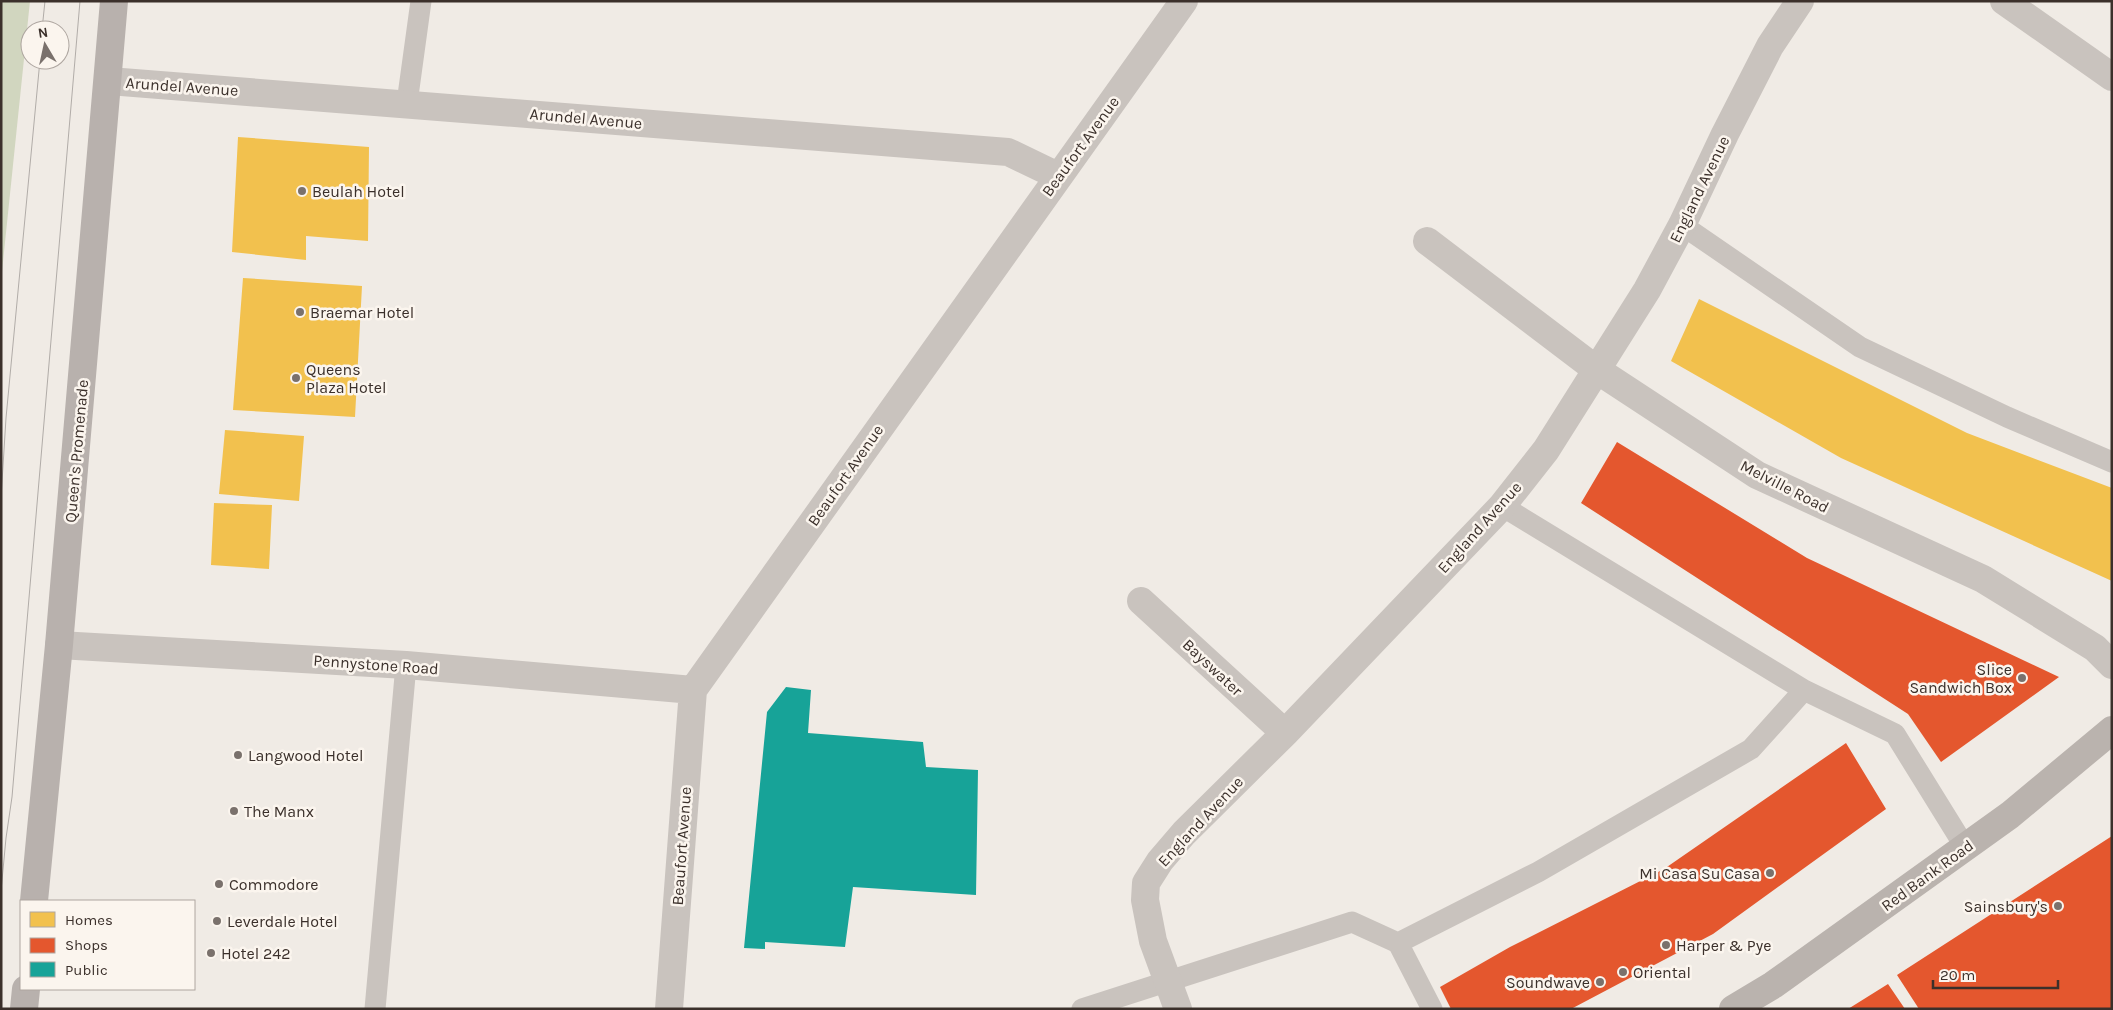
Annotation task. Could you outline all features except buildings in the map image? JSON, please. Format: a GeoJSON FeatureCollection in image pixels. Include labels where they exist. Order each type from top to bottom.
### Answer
{"type":"FeatureCollection","features":[{"type":"Feature","properties":{"kind":"main road","name":"Queen's Promenade"},"geometry":{"type":"LineString","coordinates":[[34,900],[59,646],[109,80],[114,1]]}},
{"type":"Feature","properties":{"kind":"main road"},"geometry":{"type":"LineString","coordinates":[[24,1009],[26,990]]}},
{"type":"Feature","properties":{"kind":"street","name":"Beaufort Avenue"},"geometry":{"type":"LineString","coordinates":[[669,1009],[693,690],[1184,1]]}},
{"type":"Feature","properties":{"kind":"street","name":"England Avenue"},"geometry":{"type":"LineString","coordinates":[[1178,1009],[1154,941],[1145,900],[1146,882],[1160,861],[1184,833],[1285,733],[1502,506],[1546,450],[1647,290],[1682,225],[1725,134],[1770,46],[1800,1]]}},
{"type":"Feature","properties":{"kind":"street"},"geometry":{"type":"LineString","coordinates":[[2004,1],[2112,77]]}},
{"type":"Feature","properties":{"kind":"street","name":"Arundel Avenue"},"geometry":{"type":"LineString","coordinates":[[109,80],[1008,152],[1058,176]]}},
{"type":"Feature","properties":{"kind":"street","name":"Melville Road"},"geometry":{"type":"LineString","coordinates":[[1427,241],[1597,370],[1757,475],[1983,579],[2095,648],[2112,665]]}},
{"type":"Feature","properties":{"kind":"street","name":"Bayswater"},"geometry":{"type":"LineString","coordinates":[[1141,601],[1285,733]]}},
{"type":"Feature","properties":{"kind":"street","name":"Pennystone Road"},"geometry":{"type":"LineString","coordinates":[[59,646],[406,665],[693,690]]}},
{"type":"Feature","properties":{"kind":"street","name":"Red Bank Road"},"geometry":{"type":"LineString","coordinates":[[1733,1009],[1773,985],[2010,815],[2112,730]]}},
{"type":"Feature","properties":{"kind":"lane"},"geometry":{"type":"LineString","coordinates":[[407,103],[421,1]]}},
{"type":"Feature","properties":{"kind":"lane"},"geometry":{"type":"LineString","coordinates":[[1682,225],[1860,347],[2007,417],[2112,462]]}},
{"type":"Feature","properties":{"kind":"lane"},"geometry":{"type":"LineString","coordinates":[[1502,506],[1804,690],[1895,734],[1965,847]]}},
{"type":"Feature","properties":{"kind":"lane"},"geometry":{"type":"LineString","coordinates":[[375,1009],[406,665]]}},
{"type":"Feature","properties":{"kind":"lane"},"geometry":{"type":"LineString","coordinates":[[1398,943],[1538,872],[1752,749],[1804,690]]}},
{"type":"Feature","properties":{"kind":"lane"},"geometry":{"type":"LineString","coordinates":[[1082,1009],[1352,922],[1398,943],[1432,1009]]}},
{"type":"Feature","properties":{"kind":"green space"},"geometry":{"type":"Polygon","coordinates":[[[1,1],[30,1],[28,20],[20,20],[20,70],[23,70],[1,281],[1,1]]]}},
{"type":"Feature","properties":{"kind":"tram line"},"geometry":{"type":"LineString","coordinates":[[43,20],[45,1]]}},
{"type":"Feature","properties":{"kind":"tram line"},"geometry":{"type":"LineString","coordinates":[[1,891],[12,797],[80,1]]}},
{"type":"Feature","properties":{"kind":"tram line"},"geometry":{"type":"LineString","coordinates":[[1,498],[6,418],[39,70]]}},
{"type":"Feature","properties":{"kind":"place","name":"Beulah Hotel"},"geometry":{"type":"Point","coordinates":[302,191]}},
{"type":"Feature","properties":{"kind":"place","name":"Braemar Hotel"},"geometry":{"type":"Point","coordinates":[300,312]}},
{"type":"Feature","properties":{"kind":"place","name":"Queens Plaza Hotel"},"geometry":{"type":"Point","coordinates":[296,378]}},
{"type":"Feature","properties":{"kind":"place","name":"Slice Sandwich Box"},"geometry":{"type":"Point","coordinates":[2022,678]}},
{"type":"Feature","properties":{"kind":"place","name":"Langwood Hotel"},"geometry":{"type":"Point","coordinates":[238,755]}},
{"type":"Feature","properties":{"kind":"place","name":"The Manx"},"geometry":{"type":"Point","coordinates":[234,811]}},
{"type":"Feature","properties":{"kind":"place","name":"Mi Casa Su Casa"},"geometry":{"type":"Point","coordinates":[1770,873]}},
{"type":"Feature","properties":{"kind":"place","name":"Commodore"},"geometry":{"type":"Point","coordinates":[219,884]}},
{"type":"Feature","properties":{"kind":"place","name":"Sainsbury's"},"geometry":{"type":"Point","coordinates":[2058,906]}},
{"type":"Feature","properties":{"kind":"place","name":"Leverdale Hotel"},"geometry":{"type":"Point","coordinates":[217,921]}},
{"type":"Feature","properties":{"kind":"place","name":"Harper & Pye"},"geometry":{"type":"Point","coordinates":[1666,945]}},
{"type":"Feature","properties":{"kind":"place","name":"Hotel 242"},"geometry":{"type":"Point","coordinates":[211,953]}},
{"type":"Feature","properties":{"kind":"place","name":"Oriental"},"geometry":{"type":"Point","coordinates":[1623,972]}},
{"type":"Feature","properties":{"kind":"place","name":"Soundwave"},"geometry":{"type":"Point","coordinates":[1600,982]}}]}
